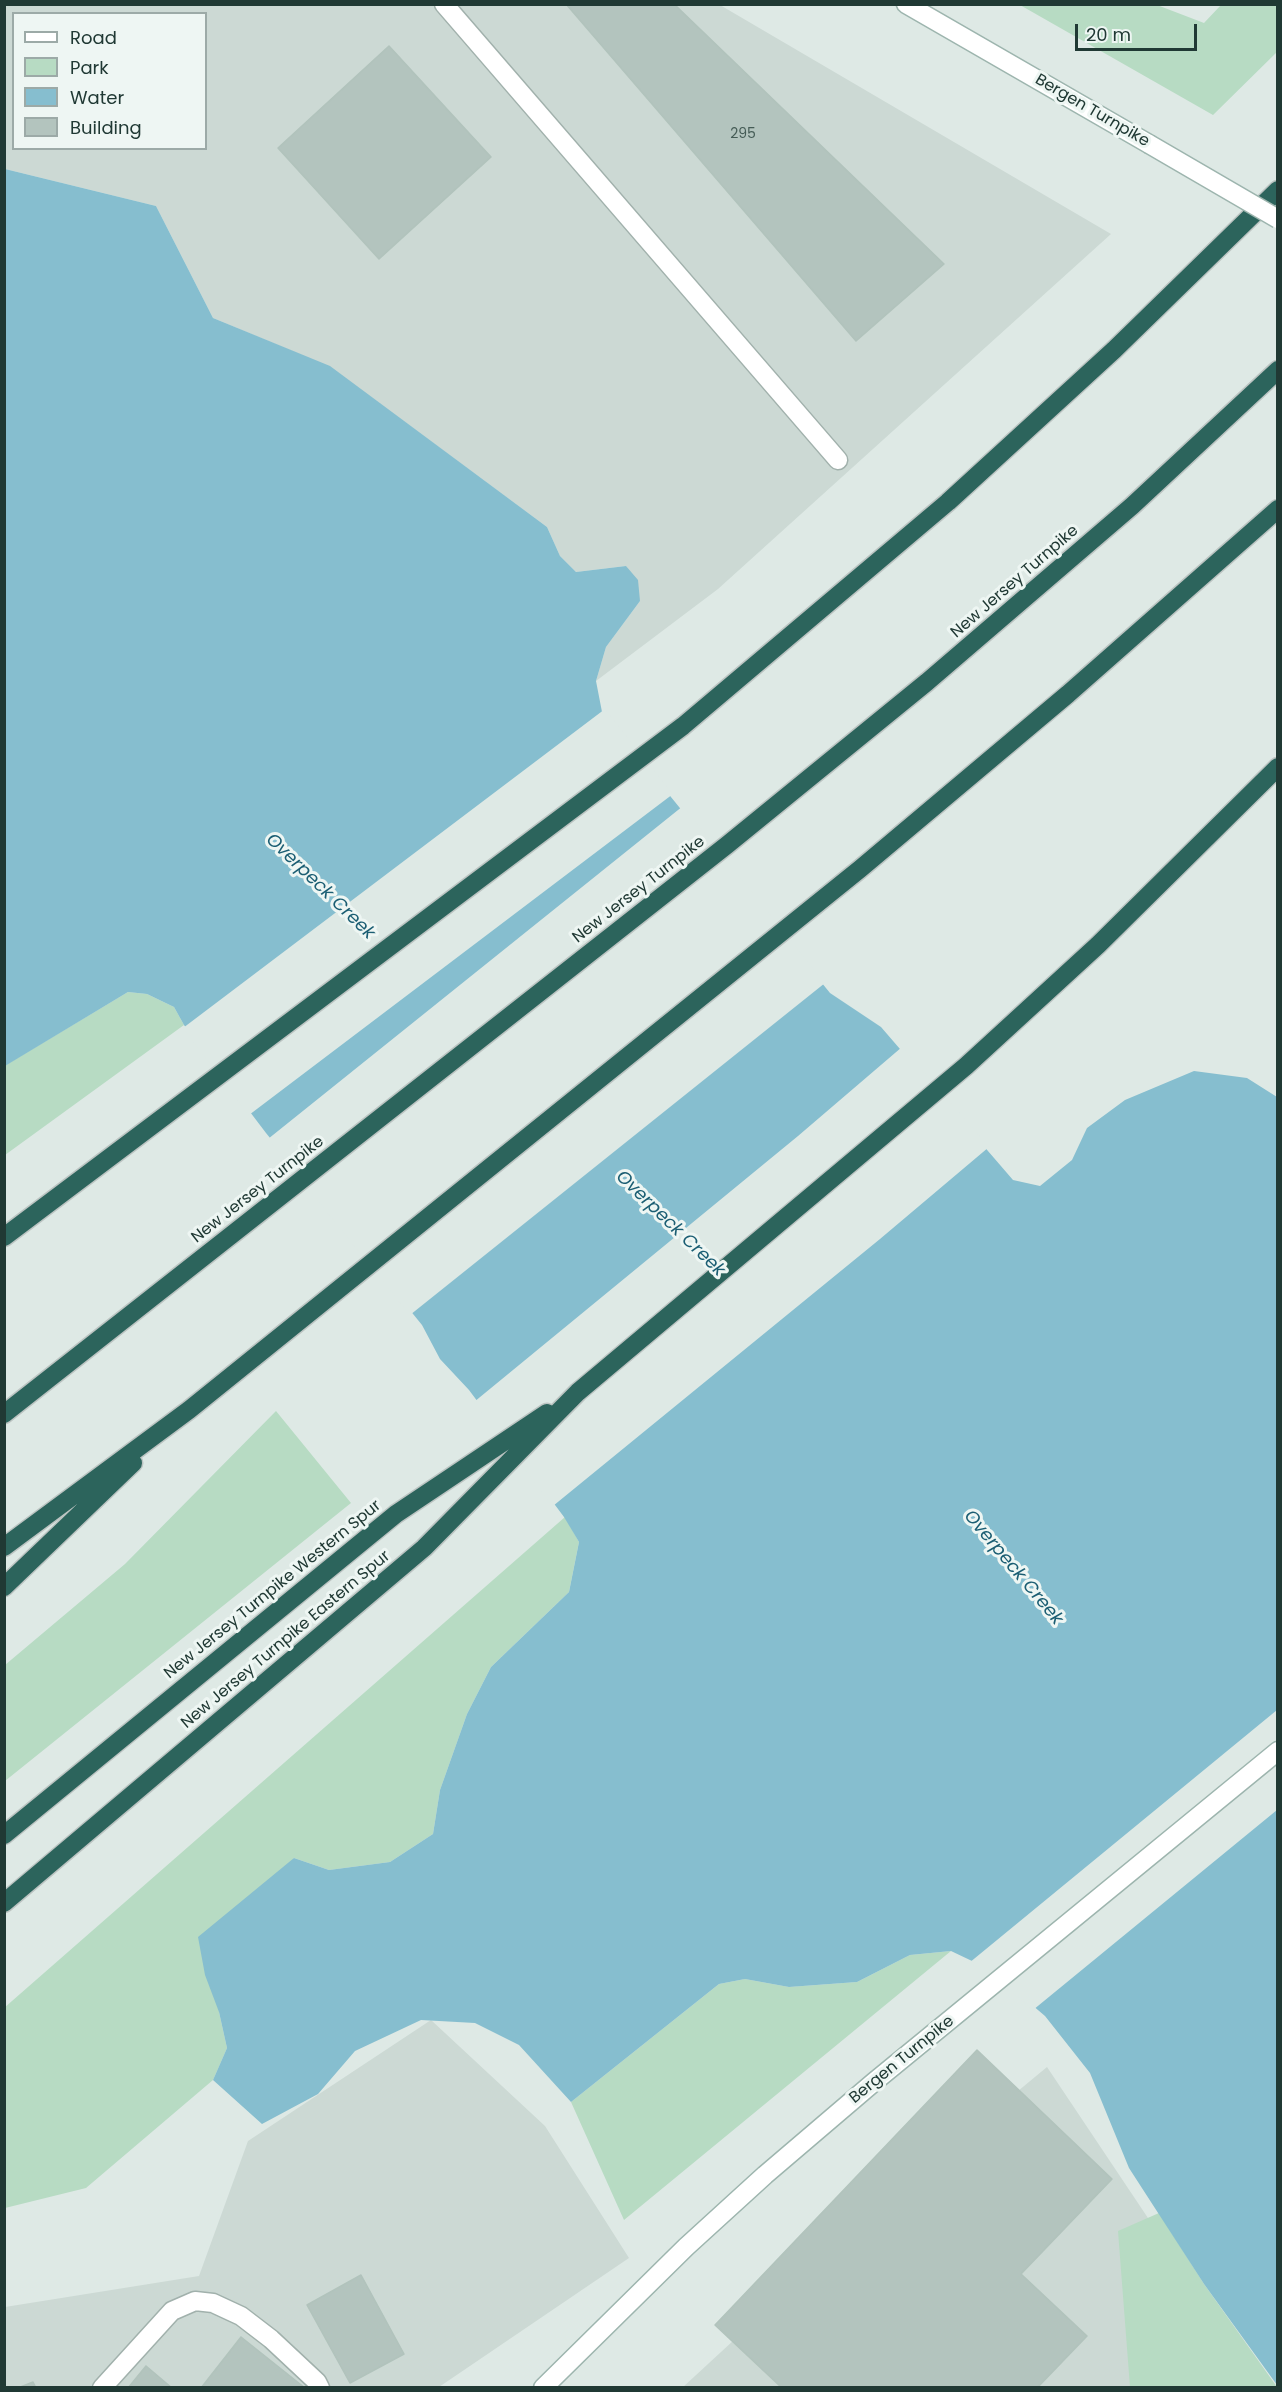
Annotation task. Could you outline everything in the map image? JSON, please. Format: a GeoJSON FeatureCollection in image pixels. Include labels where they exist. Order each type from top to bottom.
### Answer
{"type":"FeatureCollection","features":[{"type":"Feature","properties":{"kind":"highway"},"geometry":{"type":"LineString","coordinates":[[4,1237],[683,726],[948,502],[1114,350],[1278,190]]}},
{"type":"Feature","properties":{"kind":"highway","name":"New Jersey Turnpike"},"geometry":{"type":"LineString","coordinates":[[4,1414],[727,845],[927,682],[1066,565],[1278,370]]}},
{"type":"Feature","properties":{"kind":"highway"},"geometry":{"type":"LineString","coordinates":[[4,1547],[189,1410],[792,925],[1068,694],[1278,509]]}},
{"type":"Feature","properties":{"kind":"highway"},"geometry":{"type":"LineString","coordinates":[[578,1392],[966,1066],[1140,905],[1278,767]]}},
{"type":"Feature","properties":{"kind":"highway","name":"New Jersey Turnpike Western Spur"},"geometry":{"type":"LineString","coordinates":[[4,1835],[396,1514],[578,1392]]}},
{"type":"Feature","properties":{"kind":"highway","name":"New Jersey Turnpike Eastern Spur"},"geometry":{"type":"LineString","coordinates":[[4,1903],[424,1548],[578,1392]]}},
{"type":"Feature","properties":{"kind":"highway"},"geometry":{"type":"LineString","coordinates":[[4,1587],[189,1410]]}},
{"type":"Feature","properties":{"kind":"main road"},"geometry":{"type":"LineString","coordinates":[[444,4],[838,460]]}},
{"type":"Feature","properties":{"kind":"main road","name":"Bergen Turnpike"},"geometry":{"type":"LineString","coordinates":[[906,4],[1278,219]]}},
{"type":"Feature","properties":{"kind":"main road","name":"Bergen Turnpike"},"geometry":{"type":"LineString","coordinates":[[543,2388],[732,2204],[874,2082],[1278,1751]]}},
{"type":"Feature","properties":{"kind":"main road"},"geometry":{"type":"LineString","coordinates":[[102,2388],[172,2311],[195,2301],[213,2303],[242,2316],[271,2339],[317,2382],[320,2388]]}},
{"type":"Feature","properties":{"kind":"shaded area"},"geometry":{"type":"Polygon","coordinates":[[[5,5],[720,5],[1111,234],[718,589],[596,681],[606,647],[640,601],[626,566],[576,572],[560,556],[547,527],[330,367],[213,318],[156,206],[5,169],[5,5]]]}},
{"type":"Feature","properties":{"kind":"shaded area"},"geometry":{"type":"Polygon","coordinates":[[[431,2020],[545,2126],[629,2258],[439,2387],[5,2388],[5,2307],[199,2276],[248,2141],[431,2020]]]}},
{"type":"Feature","properties":{"kind":"shaded area"},"geometry":{"type":"Polygon","coordinates":[[[1047,2067],[1261,2387],[682,2388],[878,2207],[1047,2067]]]}},
{"type":"Feature","properties":{"kind":"green space"},"geometry":{"type":"Polygon","coordinates":[[[1020,5],[1157,5],[1204,23],[1221,5],[1277,5],[1277,52],[1213,115],[1020,5]]]}},
{"type":"Feature","properties":{"kind":"green space"},"geometry":{"type":"Polygon","coordinates":[[[128,992],[147,994],[174,1007],[184,1025],[5,1155],[4,1066],[128,992]]]}},
{"type":"Feature","properties":{"kind":"green space"},"geometry":{"type":"Polygon","coordinates":[[[276,1411],[351,1503],[5,1781],[5,1665],[125,1564],[276,1411]]]}},
{"type":"Feature","properties":{"kind":"green space"},"geometry":{"type":"Polygon","coordinates":[[[565,1517],[579,1542],[569,1592],[491,1667],[467,1714],[440,1790],[433,1834],[390,1862],[329,1870],[294,1858],[219,2012],[227,2048],[213,2080],[86,2188],[5,2208],[4,2008],[565,1517]]]}},
{"type":"Feature","properties":{"kind":"green space"},"geometry":{"type":"Polygon","coordinates":[[[951,1951],[624,2220],[571,2102],[719,1984],[745,1979],[789,1987],[857,1982],[910,1955],[951,1951]]]}},
{"type":"Feature","properties":{"kind":"green space"},"geometry":{"type":"Polygon","coordinates":[[[1159,2213],[1204,2284],[1277,2387],[1130,2387],[1118,2231],[1159,2213]]]}},
{"type":"Feature","properties":{"kind":"water","name":"Overpeck Creek"},"geometry":{"type":"Polygon","coordinates":[[[5,169],[156,206],[213,318],[330,366],[547,527],[560,556],[576,572],[626,566],[638,580],[640,601],[606,647],[596,681],[602,712],[830,993],[881,1027],[1013,1180],[1040,1186],[1072,1160],[1087,1128],[1125,1100],[1194,1071],[1247,1078],[1277,1097],[1277,2385],[1204,2284],[1129,2168],[1090,2073],[1045,2016],[991,1970],[951,1951],[910,1955],[857,1982],[789,1987],[745,1979],[719,1984],[571,2102],[519,2045],[475,2023],[421,2020],[355,2051],[318,2094],[262,2124],[213,2080],[227,2048],[219,2012],[205,1975],[198,1937],[294,1858],[329,1870],[390,1862],[433,1834],[440,1790],[467,1714],[491,1667],[569,1592],[579,1542],[564,1517],[469,1390],[440,1359],[422,1325],[266,1133],[184,1025],[174,1007],[147,994],[128,992],[5,1066],[5,169]]]}},
{"type":"Feature","properties":{"kind":"pier"},"geometry":{"type":"Polygon","coordinates":[[[605,709],[673,794],[249,1115],[183,1028],[605,709]]]}},
{"type":"Feature","properties":{"kind":"pier"},"geometry":{"type":"Polygon","coordinates":[[[683,806],[825,983],[410,1315],[268,1139],[683,806]]]}},
{"type":"Feature","properties":{"kind":"pier"},"geometry":{"type":"Polygon","coordinates":[[[902,1047],[989,1147],[553,1506],[474,1402],[798,1136],[902,1047]]]}},
{"type":"Feature","properties":{"kind":"pier"},"geometry":{"type":"Polygon","coordinates":[[[1277,1710],[1277,1810],[1033,2010],[989,1972],[969,1963],[1277,1710]]]}},
{"type":"Feature","properties":{"kind":"building"},"geometry":{"type":"Polygon","coordinates":[[[566,4],[674,4],[944,264],[856,341],[566,4]]]}},
{"type":"Feature","properties":{"kind":"building"},"geometry":{"type":"Polygon","coordinates":[[[389,46],[491,157],[379,259],[278,148],[389,46]]]}},
{"type":"Feature","properties":{"kind":"building"},"geometry":{"type":"Polygon","coordinates":[[[977,2050],[1112,2179],[1021,2274],[1087,2336],[1037,2388],[782,2388],[715,2325],[977,2050]]]}},
{"type":"Feature","properties":{"kind":"building"},"geometry":{"type":"Polygon","coordinates":[[[361,2275],[404,2354],[350,2383],[307,2305],[361,2275]]]}},
{"type":"Feature","properties":{"kind":"building"},"geometry":{"type":"Polygon","coordinates":[[[241,2337],[305,2388],[201,2388],[241,2337]]]}},
{"type":"Feature","properties":{"kind":"building"},"geometry":{"type":"Polygon","coordinates":[[[146,2366],[172,2388],[128,2388],[146,2366]]]}},
{"type":"Feature","properties":{"kind":"building"},"geometry":{"type":"Polygon","coordinates":[[[33,2382],[36,2388],[18,2388],[33,2382]]]}}]}
